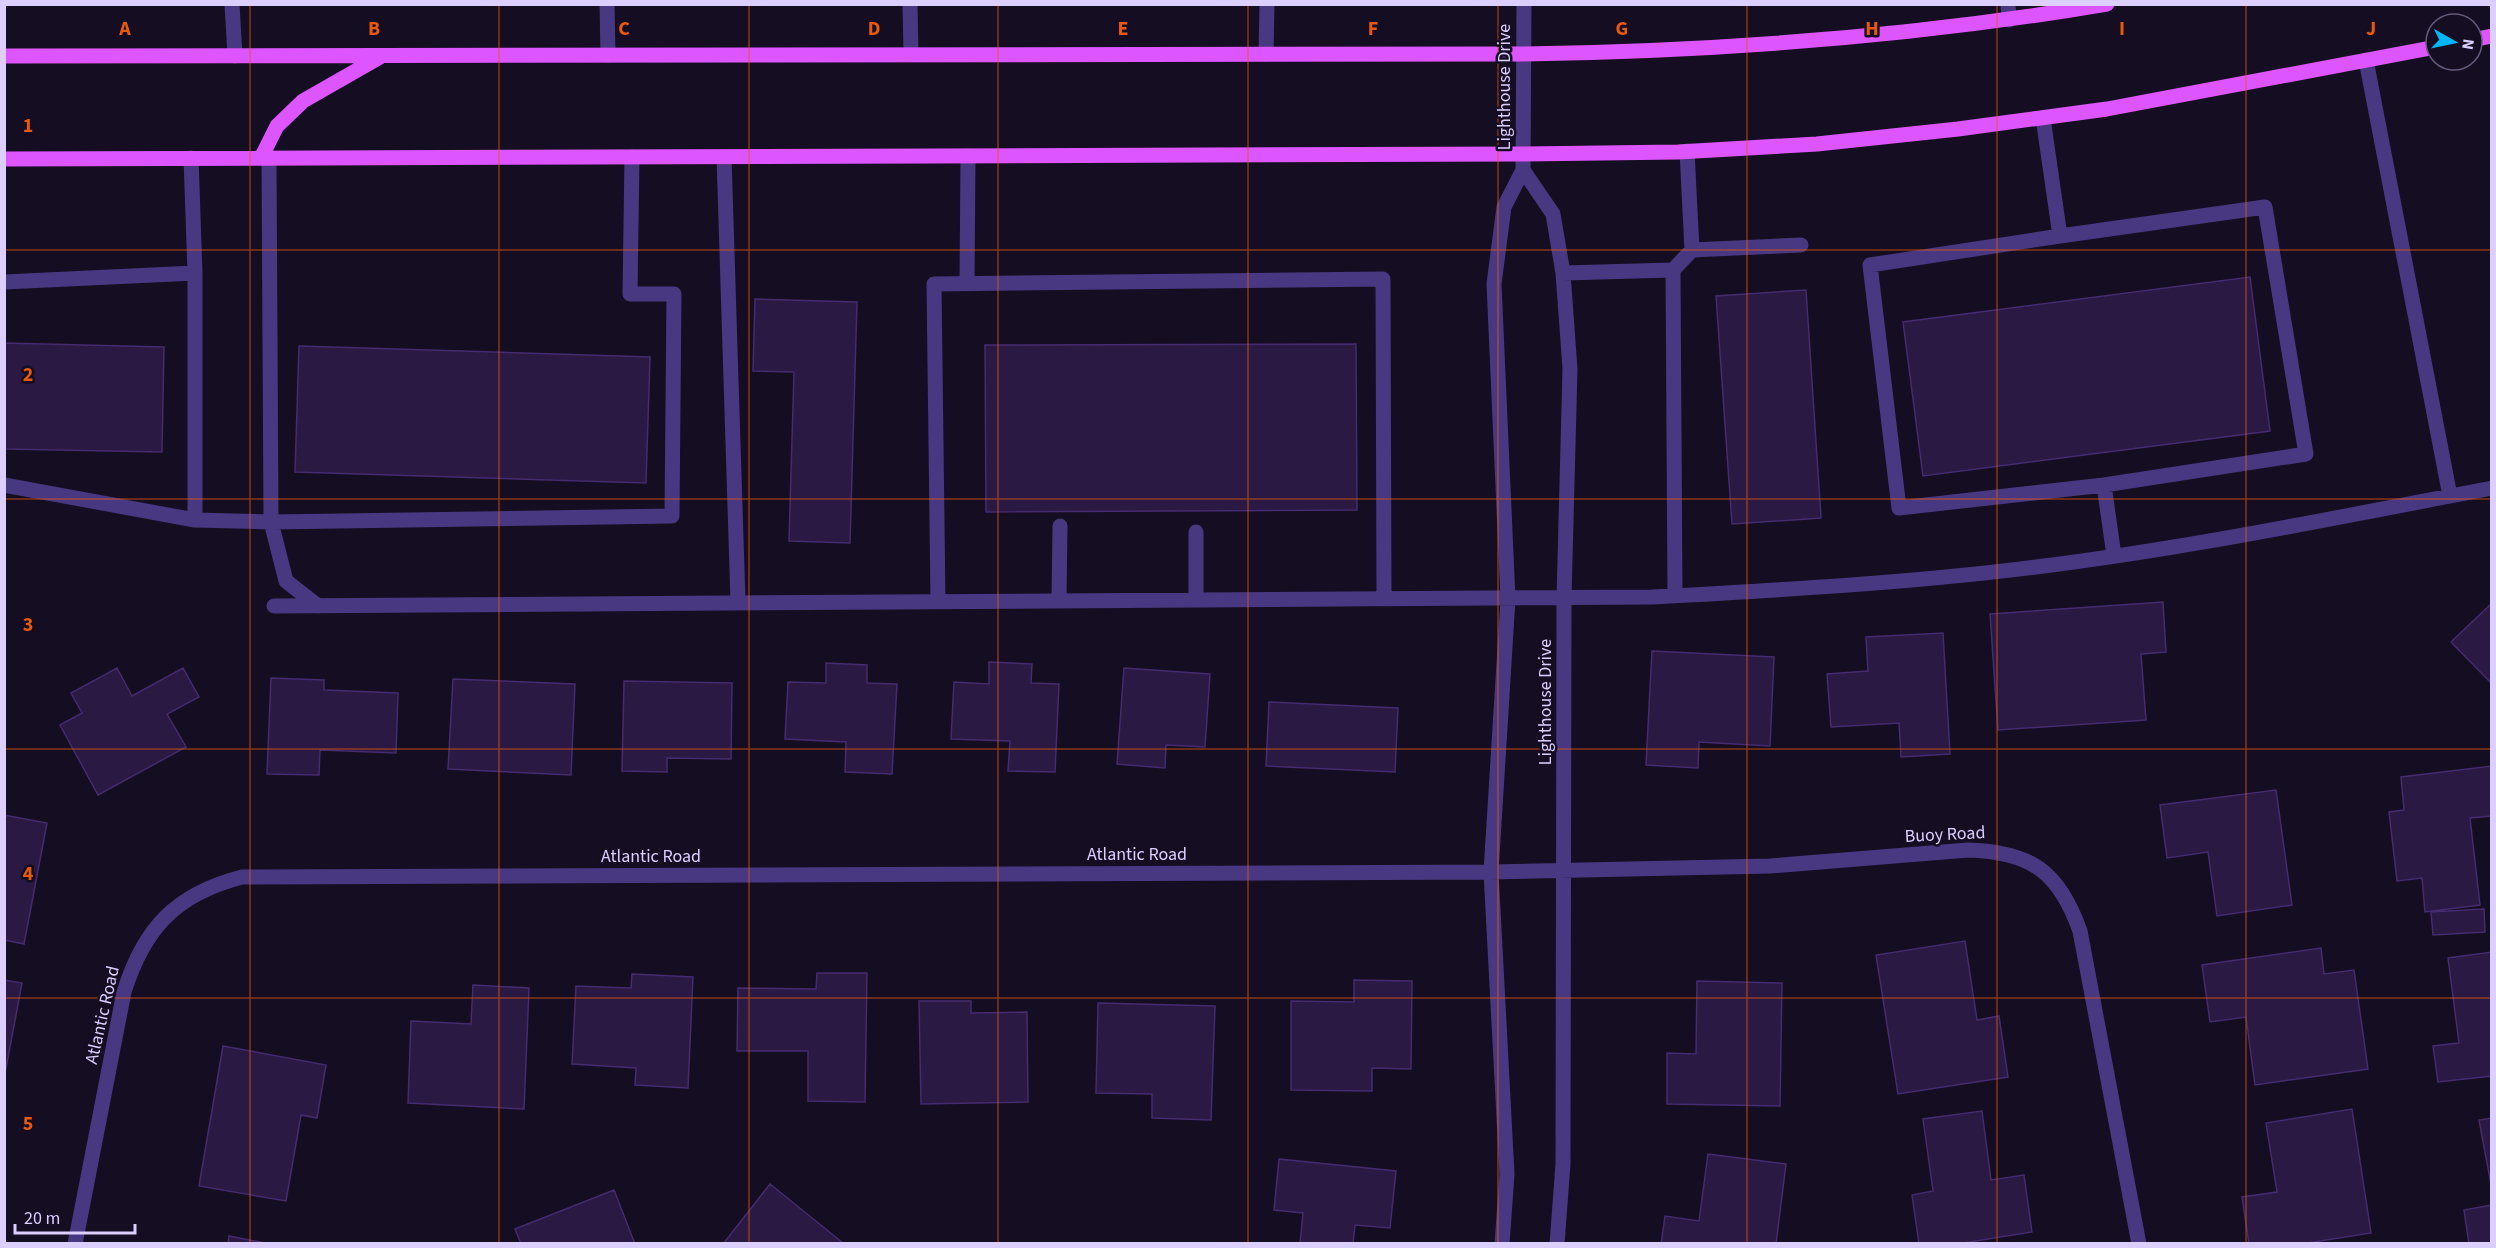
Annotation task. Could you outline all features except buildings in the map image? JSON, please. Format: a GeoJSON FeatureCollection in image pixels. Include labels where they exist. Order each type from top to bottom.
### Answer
{"type":"FeatureCollection","features":[{"type":"Feature","properties":{"kind":"main road"},"geometry":{"type":"LineString","coordinates":[[4,56],[1524,54],[1672,51],[1818,42],[1946,29],[2009,12],[2107,4]]}},
{"type":"Feature","properties":{"kind":"main road"},"geometry":{"type":"LineString","coordinates":[[4,159],[968,156],[1523,162],[1817,144],[2043,118],[2142,102],[2424,49]]}},
{"type":"Feature","properties":{"kind":"main road"},"geometry":{"type":"LineString","coordinates":[[265,158],[277,126],[303,101],[382,56]]}},
{"type":"Feature","properties":{"kind":"street"},"geometry":{"type":"LineString","coordinates":[[231,4],[235,56]]}},
{"type":"Feature","properties":{"kind":"street"},"geometry":{"type":"LineString","coordinates":[[607,4],[608,55]]}},
{"type":"Feature","properties":{"kind":"street"},"geometry":{"type":"LineString","coordinates":[[910,4],[911,54]]}},
{"type":"Feature","properties":{"kind":"street"},"geometry":{"type":"LineString","coordinates":[[1266,54],[1267,4]]}},
{"type":"Feature","properties":{"kind":"street","name":"Lighthouse Drive"},"geometry":{"type":"LineString","coordinates":[[1502,1244],[1507,1174],[1491,872],[1508,599],[1494,284],[1504,207],[1523,162],[1524,4]]}},
{"type":"Feature","properties":{"kind":"street"},"geometry":{"type":"LineString","coordinates":[[2366,60],[2450,496]]}},
{"type":"Feature","properties":{"kind":"street"},"geometry":{"type":"LineString","coordinates":[[2043,118],[2060,236]]}},
{"type":"Feature","properties":{"kind":"street"},"geometry":{"type":"LineString","coordinates":[[1687,151],[1692,250]]}},
{"type":"Feature","properties":{"kind":"street"},"geometry":{"type":"LineString","coordinates":[[967,284],[968,156]]}},
{"type":"Feature","properties":{"kind":"street"},"geometry":{"type":"LineString","coordinates":[[4,485],[195,520],[271,522],[672,516],[674,294],[630,294],[632,157]]}},
{"type":"Feature","properties":{"kind":"street"},"geometry":{"type":"LineString","coordinates":[[724,157],[738,602]]}},
{"type":"Feature","properties":{"kind":"street"},"geometry":{"type":"LineString","coordinates":[[191,158],[195,273],[195,520]]}},
{"type":"Feature","properties":{"kind":"street"},"geometry":{"type":"LineString","coordinates":[[265,158],[271,522],[286,581],[318,606]]}},
{"type":"Feature","properties":{"kind":"street","name":"Lighthouse Drive"},"geometry":{"type":"LineString","coordinates":[[1523,162],[1553,214],[1563,273],[1570,369],[1564,598],[1563,1164],[1557,1244]]}},
{"type":"Feature","properties":{"kind":"street"},"geometry":{"type":"LineString","coordinates":[[2265,207],[2306,454],[2104,485],[1899,508],[1870,265],[2265,207]]}},
{"type":"Feature","properties":{"kind":"street"},"geometry":{"type":"LineString","coordinates":[[1675,596],[1673,270],[1692,250],[1801,245]]}},
{"type":"Feature","properties":{"kind":"street"},"geometry":{"type":"LineString","coordinates":[[1563,273],[1673,270]]}},
{"type":"Feature","properties":{"kind":"street"},"geometry":{"type":"LineString","coordinates":[[4,282],[195,273]]}},
{"type":"Feature","properties":{"kind":"street"},"geometry":{"type":"LineString","coordinates":[[938,602],[934,285],[1383,279],[1384,598]]}},
{"type":"Feature","properties":{"kind":"street"},"geometry":{"type":"LineString","coordinates":[[2104,485],[2114,556]]}},
{"type":"Feature","properties":{"kind":"street"},"geometry":{"type":"LineString","coordinates":[[274,606],[1508,599],[1675,596],[1845,587],[2036,567],[2114,556],[2226,538],[2492,488]]}},
{"type":"Feature","properties":{"kind":"street"},"geometry":{"type":"LineString","coordinates":[[1059,600],[1060,526]]}},
{"type":"Feature","properties":{"kind":"street"},"geometry":{"type":"LineString","coordinates":[[1196,532],[1197,599]]}},
{"type":"Feature","properties":{"kind":"street","name":"Buoy Road"},"geometry":{"type":"LineString","coordinates":[[1491,872],[1770,866],[1968,850],[1999,851],[2027,860],[2052,878],[2070,903],[2080,931],[2139,1244]]}},
{"type":"Feature","properties":{"kind":"street","name":"Atlantic Road"},"geometry":{"type":"LineString","coordinates":[[75,1244],[124,992],[132,966],[145,941],[168,913],[190,896],[215,884],[242,877],[1491,872]]}}]}
